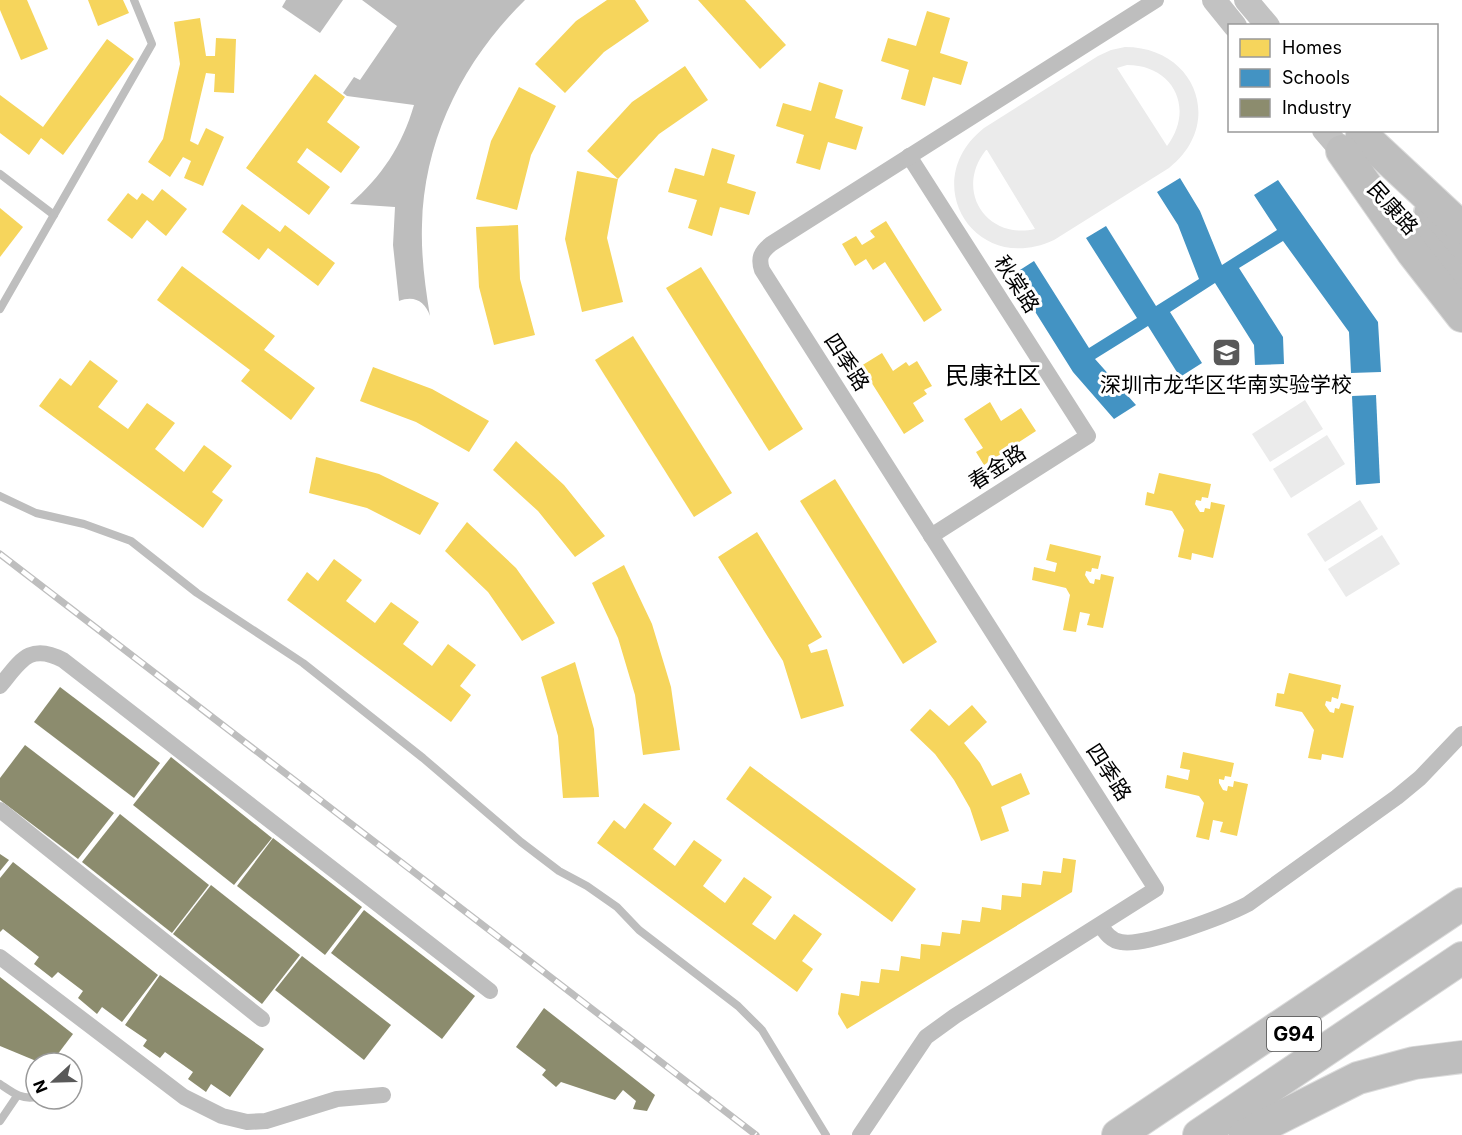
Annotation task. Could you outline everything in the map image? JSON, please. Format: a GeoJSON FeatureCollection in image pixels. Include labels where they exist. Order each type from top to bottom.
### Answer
{"type":"FeatureCollection","features":[{"type":"Feature","properties":{"kind":"highway"},"geometry":{"type":"LineString","coordinates":[[1346,137],[1462,228]]}},
{"type":"Feature","properties":{"kind":"highway"},"geometry":{"type":"LineString","coordinates":[[1346,137],[1413,253],[1462,316]]}},
{"type":"Feature","properties":{"kind":"highway"},"geometry":{"type":"LineString","coordinates":[[1119,1135],[1462,904]]}},
{"type":"Feature","properties":{"kind":"highway","name":"G94"},"geometry":{"type":"LineString","coordinates":[[1119,1135],[1286,1039],[1462,921]]}},
{"type":"Feature","properties":{"kind":"highway","name":"G94"},"geometry":{"type":"LineString","coordinates":[[1199,1135],[1462,958]]}},
{"type":"Feature","properties":{"kind":"highway"},"geometry":{"type":"LineString","coordinates":[[1245,1135],[1358,1078],[1414,1063],[1462,1057]]}},
{"type":"Feature","properties":{"kind":"main road"},"geometry":{"type":"LineString","coordinates":[[1214,0],[1233,24]]}},
{"type":"Feature","properties":{"kind":"main road","name":"民康路"},"geometry":{"type":"LineString","coordinates":[[1346,137],[1462,252]]}},
{"type":"Feature","properties":{"kind":"main road","name":"民康路"},"geometry":{"type":"LineString","coordinates":[[1346,137],[1462,286]]}},
{"type":"Feature","properties":{"kind":"street","name":"四季路"},"geometry":{"type":"LineString","coordinates":[[1100,925],[1156,889],[759,262],[765,249],[771,244],[1156,0]]}},
{"type":"Feature","properties":{"kind":"street","name":"秋棠路"},"geometry":{"type":"LineString","coordinates":[[909,156],[1088,436]]}},
{"type":"Feature","properties":{"kind":"street","name":"春金路"},"geometry":{"type":"LineString","coordinates":[[931,536],[1088,436]]}},
{"type":"Feature","properties":{"kind":"street"},"geometry":{"type":"LineString","coordinates":[[0,686],[22,660],[35,652],[49,652],[63,660],[490,991]]}},
{"type":"Feature","properties":{"kind":"street"},"geometry":{"type":"LineString","coordinates":[[860,1135],[926,1037],[955,1016],[1100,925],[1112,939],[1122,943],[1177,932],[1230,914],[1248,904],[1397,797],[1420,778],[1462,735]]}},
{"type":"Feature","properties":{"kind":"street"},"geometry":{"type":"LineString","coordinates":[[0,810],[262,1020]]}},
{"type":"Feature","properties":{"kind":"street"},"geometry":{"type":"LineString","coordinates":[[0,957],[184,1097],[222,1116],[247,1122],[267,1120],[337,1099],[383,1095]]}},
{"type":"Feature","properties":{"kind":"lane"},"geometry":{"type":"LineString","coordinates":[[0,309],[152,44],[134,0]]}},
{"type":"Feature","properties":{"kind":"lane"},"geometry":{"type":"LineString","coordinates":[[0,174],[54,215]]}},
{"type":"Feature","properties":{"kind":"lane"},"geometry":{"type":"LineString","coordinates":[[0,496],[36,513],[84,524],[130,541],[197,593],[303,663],[423,758],[521,842],[559,871],[587,886],[617,907],[639,930],[738,1006],[762,1030],[826,1135]]}},
{"type":"Feature","properties":{"kind":"lane"},"geometry":{"type":"LineString","coordinates":[[0,1084],[17,1096],[24,1098]]}},
{"type":"Feature","properties":{"kind":"lane"},"geometry":{"type":"LineString","coordinates":[[0,1121],[17,1096]]}},
{"type":"Feature","properties":{"kind":"shaded area"},"geometry":{"type":"Polygon","coordinates":[[[286,0],[343,0],[320,33],[282,7],[286,0]]]}},
{"type":"Feature","properties":{"kind":"shaded area"},"geometry":{"type":"Polygon","coordinates":[[[362,0],[525,0],[483,48],[451,102],[439,131],[424,193],[422,225],[422,248],[430,316],[425,306],[414,299],[399,301],[393,245],[395,207],[350,204],[372,182],[390,159],[414,105],[347,96],[343,93],[354,77],[360,80],[397,26],[362,0]]]}},
{"type":"Feature","properties":{"kind":"shaded area"},"geometry":{"type":"Polygon","coordinates":[[[1125,47],[1150,50],[1170,60],[1185,74],[1195,91],[1198,110],[1196,131],[1186,150],[1169,168],[1054,240],[1026,248],[1000,246],[979,235],[964,218],[955,197],[955,173],[964,150],[984,128],[1111,50],[1125,47]],[[1127,65],[1117,68],[1167,146],[1175,132],[1179,118],[1179,104],[1175,92],[1168,81],[1157,72],[1127,65]],[[987,150],[977,165],[973,181],[980,209],[1002,227],[1018,230],[1035,229],[987,150]]]}},
{"type":"Feature","properties":{"kind":"shaded area"},"geometry":{"type":"Polygon","coordinates":[[[1305,400],[1323,429],[1270,462],[1252,434],[1305,400]]]}},
{"type":"Feature","properties":{"kind":"shaded area"},"geometry":{"type":"Polygon","coordinates":[[[1327,435],[1345,464],[1291,498],[1273,469],[1327,435]]]}},
{"type":"Feature","properties":{"kind":"shaded area"},"geometry":{"type":"Polygon","coordinates":[[[1360,500],[1378,529],[1325,562],[1307,534],[1360,500]]]}},
{"type":"Feature","properties":{"kind":"shaded area"},"geometry":{"type":"Polygon","coordinates":[[[1382,535],[1400,564],[1346,597],[1328,569],[1382,535]]]}},
{"type":"Feature","properties":{"kind":"building: Homes"},"geometry":{"type":"Polygon","coordinates":[[[0,0],[27,0],[48,49],[21,60],[0,10],[0,0]]]}},
{"type":"Feature","properties":{"kind":"building: Homes"},"geometry":{"type":"Polygon","coordinates":[[[88,0],[123,0],[129,13],[98,26],[88,0]]]}},
{"type":"Feature","properties":{"kind":"building: Homes"},"geometry":{"type":"Polygon","coordinates":[[[607,0],[635,0],[649,21],[604,52],[565,93],[535,64],[576,21],[607,0]]]}},
{"type":"Feature","properties":{"kind":"building: Homes"},"geometry":{"type":"Polygon","coordinates":[[[698,0],[745,0],[786,45],[760,69],[698,0]]]}},
{"type":"Feature","properties":{"kind":"building: Homes"},"geometry":{"type":"Polygon","coordinates":[[[927,11],[950,18],[940,53],[968,62],[961,85],[933,77],[925,106],[901,99],[909,70],[881,61],[888,38],[916,46],[927,11]]]}},
{"type":"Feature","properties":{"kind":"building: Homes"},"geometry":{"type":"Polygon","coordinates":[[[200,18],[206,56],[215,56],[216,38],[236,39],[234,93],[214,92],[215,74],[206,73],[190,141],[198,145],[206,128],[224,137],[203,186],[184,178],[191,161],[183,157],[170,177],[148,162],[163,139],[180,64],[174,22],[200,18]]]}},
{"type":"Feature","properties":{"kind":"building: Homes"},"geometry":{"type":"Polygon","coordinates":[[[107,39],[134,59],[63,155],[41,138],[29,155],[0,133],[0,95],[43,127],[107,39]]]}},
{"type":"Feature","properties":{"kind":"building: Homes"},"geometry":{"type":"Polygon","coordinates":[[[685,66],[708,100],[659,134],[618,179],[587,151],[632,102],[685,66]]]}},
{"type":"Feature","properties":{"kind":"building: Homes"},"geometry":{"type":"Polygon","coordinates":[[[315,74],[345,97],[327,122],[360,147],[341,173],[307,148],[297,162],[330,187],[309,215],[246,168],[315,74]]]}},
{"type":"Feature","properties":{"kind":"building: Homes"},"geometry":{"type":"Polygon","coordinates":[[[819,82],[843,90],[835,118],[863,127],[856,150],[828,142],[820,170],[796,163],[804,135],[776,126],[783,103],[811,111],[819,82]]]}},
{"type":"Feature","properties":{"kind":"building: Homes"},"geometry":{"type":"Polygon","coordinates":[[[519,87],[556,106],[531,155],[517,210],[476,199],[491,141],[519,87]]]}},
{"type":"Feature","properties":{"kind":"building: Homes"},"geometry":{"type":"Polygon","coordinates":[[[712,148],[735,155],[727,183],[756,192],[749,215],[720,207],[712,236],[688,228],[697,200],[668,192],[675,168],[704,176],[712,148]]]}},
{"type":"Feature","properties":{"kind":"building: Homes"},"geometry":{"type":"Polygon","coordinates":[[[577,171],[618,179],[607,238],[623,302],[582,312],[565,239],[577,171]]]}},
{"type":"Feature","properties":{"kind":"building: Homes"},"geometry":{"type":"Polygon","coordinates":[[[162,189],[187,209],[166,236],[147,220],[132,239],[107,220],[128,193],[137,200],[142,193],[153,201],[162,189]]]}},
{"type":"Feature","properties":{"kind":"building: Homes"},"geometry":{"type":"Polygon","coordinates":[[[242,204],[280,232],[285,225],[335,263],[318,286],[268,248],[259,260],[222,232],[242,204]]]}},
{"type":"Feature","properties":{"kind":"building: Homes"},"geometry":{"type":"Polygon","coordinates":[[[0,208],[23,227],[0,257],[0,208]]]}},
{"type":"Feature","properties":{"kind":"building: Homes"},"geometry":{"type":"Polygon","coordinates":[[[886,221],[942,310],[924,322],[885,262],[873,270],[866,259],[855,266],[842,244],[856,236],[862,245],[875,237],[870,231],[886,221]]]}},
{"type":"Feature","properties":{"kind":"building: Homes"},"geometry":{"type":"Polygon","coordinates":[[[518,225],[520,279],[535,335],[494,345],[479,287],[476,227],[518,225]]]}},
{"type":"Feature","properties":{"kind":"building: Homes"},"geometry":{"type":"Polygon","coordinates":[[[182,266],[275,336],[264,350],[315,388],[291,420],[241,381],[250,370],[157,300],[182,266]]]}},
{"type":"Feature","properties":{"kind":"building: Homes"},"geometry":{"type":"Polygon","coordinates":[[[701,267],[803,429],[769,451],[666,288],[701,267]]]}},
{"type":"Feature","properties":{"kind":"building: Homes"},"geometry":{"type":"Polygon","coordinates":[[[633,336],[732,493],[694,517],[595,360],[633,336]]]}},
{"type":"Feature","properties":{"kind":"building: Homes"},"geometry":{"type":"Polygon","coordinates":[[[882,353],[893,371],[906,362],[909,366],[917,361],[932,386],[924,390],[927,394],[913,403],[924,421],[904,434],[861,366],[882,353]]]}},
{"type":"Feature","properties":{"kind":"building: Homes"},"geometry":{"type":"Polygon","coordinates":[[[90,360],[118,381],[98,407],[128,429],[147,403],[175,423],[155,449],[184,472],[204,445],[232,466],[212,492],[223,500],[203,528],[39,406],[60,378],[71,386],[90,360]]]}},
{"type":"Feature","properties":{"kind":"building: Homes"},"geometry":{"type":"Polygon","coordinates":[[[373,367],[432,389],[489,421],[469,452],[416,422],[360,401],[373,367]]]}},
{"type":"Feature","properties":{"kind":"building: Homes"},"geometry":{"type":"Polygon","coordinates":[[[990,402],[1001,421],[1021,408],[1036,431],[984,465],[976,452],[983,448],[964,419],[990,402]]]}},
{"type":"Feature","properties":{"kind":"building: Homes"},"geometry":{"type":"Polygon","coordinates":[[[516,441],[564,485],[605,536],[575,557],[538,511],[493,470],[516,441]]]}},
{"type":"Feature","properties":{"kind":"building: Homes"},"geometry":{"type":"Polygon","coordinates":[[[316,457],[379,474],[439,503],[420,535],[367,508],[309,493],[316,457]]]}},
{"type":"Feature","properties":{"kind":"building: Homes"},"geometry":{"type":"Polygon","coordinates":[[[1159,473],[1211,484],[1208,498],[1202,497],[1201,501],[1196,500],[1195,504],[1200,512],[1204,512],[1205,508],[1210,509],[1211,502],[1225,505],[1213,558],[1192,553],[1191,560],[1178,557],[1184,530],[1172,511],[1145,505],[1147,492],[1154,494],[1159,473]]]}},
{"type":"Feature","properties":{"kind":"building: Homes"},"geometry":{"type":"Polygon","coordinates":[[[835,479],[937,642],[903,664],[800,501],[835,479]]]}},
{"type":"Feature","properties":{"kind":"building: Homes"},"geometry":{"type":"Polygon","coordinates":[[[467,522],[516,568],[555,623],[522,641],[488,592],[445,551],[467,522]]]}},
{"type":"Feature","properties":{"kind":"building: Homes"},"geometry":{"type":"Polygon","coordinates":[[[757,532],[822,637],[808,645],[811,653],[827,649],[844,706],[801,719],[783,661],[718,557],[757,532]]]}},
{"type":"Feature","properties":{"kind":"building: Homes"},"geometry":{"type":"Polygon","coordinates":[[[1050,544],[1101,556],[1098,569],[1092,568],[1091,572],[1086,571],[1085,575],[1090,583],[1094,584],[1095,579],[1100,580],[1101,574],[1114,577],[1103,628],[1087,625],[1090,614],[1080,612],[1076,632],[1063,630],[1070,595],[1066,588],[1032,580],[1034,567],[1055,572],[1057,563],[1046,560],[1050,544]]]}},
{"type":"Feature","properties":{"kind":"building: Homes"},"geometry":{"type":"Polygon","coordinates":[[[334,559],[362,580],[346,601],[375,623],[391,602],[419,622],[403,644],[432,666],[448,644],[476,665],[460,686],[471,695],[451,722],[287,600],[307,572],[318,581],[334,559]]]}},
{"type":"Feature","properties":{"kind":"building: Homes"},"geometry":{"type":"Polygon","coordinates":[[[624,565],[652,624],[671,687],[680,750],[643,755],[635,695],[618,638],[592,583],[624,565]]]}},
{"type":"Feature","properties":{"kind":"building: Homes"},"geometry":{"type":"Polygon","coordinates":[[[575,662],[594,729],[599,797],[563,798],[558,736],[541,677],[575,662]]]}},
{"type":"Feature","properties":{"kind":"building: Homes"},"geometry":{"type":"Polygon","coordinates":[[[1289,673],[1341,685],[1338,699],[1332,697],[1331,702],[1326,701],[1325,705],[1330,712],[1334,713],[1335,708],[1339,709],[1341,703],[1354,706],[1343,758],[1322,754],[1321,760],[1308,758],[1314,730],[1302,712],[1275,706],[1277,693],[1284,694],[1289,673]]]}},
{"type":"Feature","properties":{"kind":"building: Homes"},"geometry":{"type":"Polygon","coordinates":[[[972,705],[987,722],[964,743],[980,763],[992,786],[1021,773],[1030,794],[1001,807],[1009,831],[981,841],[970,808],[954,780],[935,754],[910,730],[930,709],[949,726],[972,705]]]}},
{"type":"Feature","properties":{"kind":"building: Homes"},"geometry":{"type":"Polygon","coordinates":[[[1183,752],[1234,763],[1231,777],[1225,776],[1224,780],[1219,779],[1223,790],[1227,791],[1228,786],[1233,787],[1234,781],[1248,784],[1237,836],[1220,832],[1223,822],[1213,820],[1209,840],[1196,837],[1204,803],[1199,796],[1165,788],[1167,775],[1188,780],[1190,770],[1180,768],[1183,752]]]}},
{"type":"Feature","properties":{"kind":"building: Homes"},"geometry":{"type":"Polygon","coordinates":[[[750,766],[916,889],[892,922],[726,799],[750,766]]]}},
{"type":"Feature","properties":{"kind":"building: Homes"},"geometry":{"type":"Polygon","coordinates":[[[644,803],[672,823],[653,849],[675,866],[694,840],[722,860],[703,886],[725,903],[744,877],[772,897],[752,924],[775,940],[794,914],[822,934],[802,961],[813,969],[797,992],[597,843],[614,820],[625,829],[644,803]]]}},
{"type":"Feature","properties":{"kind":"building: Homes"},"geometry":{"type":"Polygon","coordinates":[[[1063,858],[1076,860],[1072,892],[847,1029],[838,1014],[841,993],[859,996],[861,981],[879,983],[881,969],[899,971],[901,956],[920,959],[921,944],[940,946],[942,932],[960,934],[962,920],[980,922],[982,907],[1001,910],[1002,895],[1021,897],[1022,883],[1041,885],[1043,871],[1061,873],[1063,858]]]}},
{"type":"Feature","properties":{"kind":"building: Schools"},"geometry":{"type":"Polygon","coordinates":[[[1180,178],[1200,211],[1222,265],[1277,230],[1254,195],[1278,180],[1378,322],[1381,372],[1351,373],[1349,332],[1283,241],[1239,268],[1283,337],[1284,364],[1255,365],[1254,345],[1215,283],[1170,312],[1202,363],[1180,377],[1148,326],[1095,359],[1136,405],[1114,419],[1073,372],[1012,275],[1034,261],[1089,348],[1137,318],[1086,238],[1106,226],[1156,306],[1199,279],[1178,225],[1157,192],[1180,178]]]}},
{"type":"Feature","properties":{"kind":"building: Schools"},"geometry":{"type":"Polygon","coordinates":[[[1376,395],[1380,483],[1356,485],[1352,396],[1376,395]]]}},
{"type":"Feature","properties":{"kind":"building: Industry"},"geometry":{"type":"Polygon","coordinates":[[[60,687],[160,763],[134,798],[34,722],[60,687]]]}},
{"type":"Feature","properties":{"kind":"building: Industry"},"geometry":{"type":"Polygon","coordinates":[[[25,745],[114,813],[78,859],[0,800],[0,778],[25,745]]]}},
{"type":"Feature","properties":{"kind":"building: Industry"},"geometry":{"type":"Polygon","coordinates":[[[171,757],[272,838],[234,885],[133,805],[171,757]]]}},
{"type":"Feature","properties":{"kind":"building: Industry"},"geometry":{"type":"Polygon","coordinates":[[[120,814],[209,885],[172,933],[82,862],[120,814]]]}},
{"type":"Feature","properties":{"kind":"building: Industry"},"geometry":{"type":"Polygon","coordinates":[[[273,838],[362,907],[325,955],[237,886],[273,838]]]}},
{"type":"Feature","properties":{"kind":"building: Industry"},"geometry":{"type":"Polygon","coordinates":[[[0,854],[9,860],[0,871],[0,854]]]}},
{"type":"Feature","properties":{"kind":"building: Industry"},"geometry":{"type":"Polygon","coordinates":[[[13,862],[158,975],[122,1022],[102,1007],[97,1014],[78,998],[83,991],[58,972],[52,978],[34,964],[39,957],[3,929],[0,932],[0,878],[13,862]]]}},
{"type":"Feature","properties":{"kind":"building: Industry"},"geometry":{"type":"Polygon","coordinates":[[[211,885],[300,955],[262,1004],[173,934],[211,885]]]}},
{"type":"Feature","properties":{"kind":"building: Industry"},"geometry":{"type":"Polygon","coordinates":[[[364,910],[475,996],[442,1039],[331,953],[364,910]]]}},
{"type":"Feature","properties":{"kind":"building: Industry"},"geometry":{"type":"Polygon","coordinates":[[[302,956],[391,1025],[364,1060],[275,990],[302,956]]]}},
{"type":"Feature","properties":{"kind":"building: Industry"},"geometry":{"type":"Polygon","coordinates":[[[160,975],[264,1049],[230,1097],[211,1084],[206,1092],[188,1079],[193,1072],[165,1052],[160,1058],[143,1046],[147,1040],[125,1025],[160,975]]]}},
{"type":"Feature","properties":{"kind":"building: Industry"},"geometry":{"type":"Polygon","coordinates":[[[0,977],[73,1034],[60,1051],[24,1051],[24,1056],[0,1046],[0,977]]]}},
{"type":"Feature","properties":{"kind":"building: Industry"},"geometry":{"type":"Polygon","coordinates":[[[544,1008],[655,1095],[647,1111],[633,1109],[636,1101],[623,1090],[615,1100],[561,1082],[556,1087],[542,1075],[546,1070],[516,1047],[544,1008]]]}},
{"type":"Feature","properties":{"kind":"railway"},"geometry":{"type":"LineString","coordinates":[[0,554],[756,1135]]}},
{"type":"Feature","properties":{"kind":"place","name":"深圳市龙华区华南实验学校"},"geometry":{"type":"Point","coordinates":[1226,353]}},
{"type":"Feature","properties":{"kind":"district","name":"民康社区"},"geometry":{"type":"Point","coordinates":[993,375]}}]}
